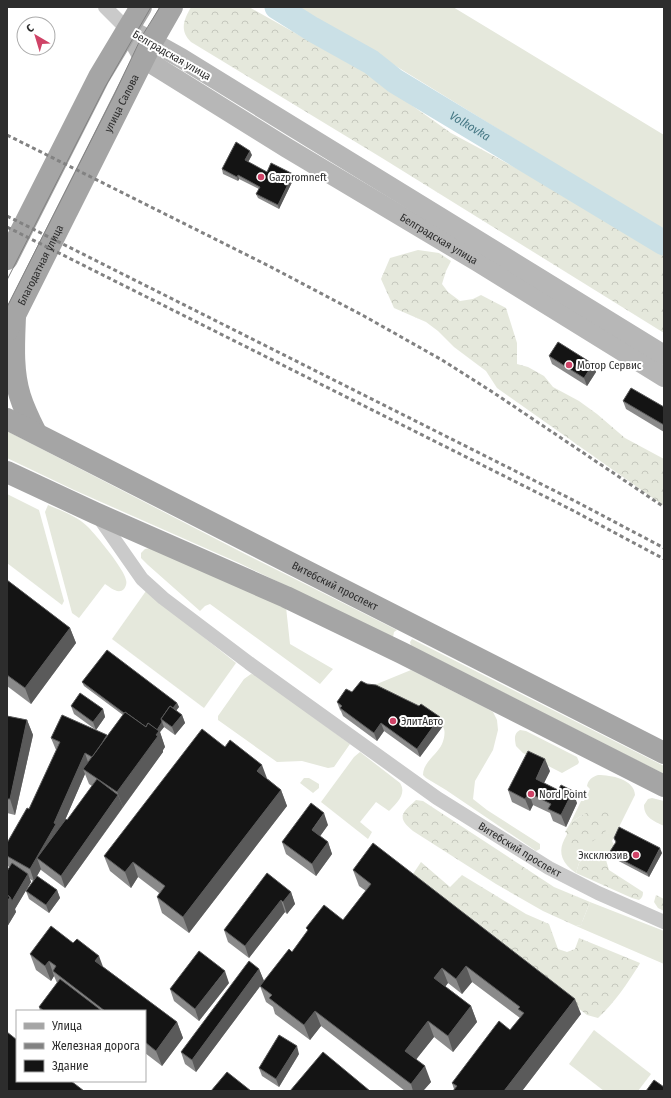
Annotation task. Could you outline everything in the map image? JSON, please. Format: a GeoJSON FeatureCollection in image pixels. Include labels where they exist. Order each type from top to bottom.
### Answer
{"type":"FeatureCollection","features":[{"type":"Feature","properties":{"kind":"main road"},"geometry":{"type":"LineString","coordinates":[[7,259],[99,77],[141,7]]}},
{"type":"Feature","properties":{"kind":"main road","name":"улица Салова"},"geometry":{"type":"LineString","coordinates":[[73,200],[148,50],[172,7]]}},
{"type":"Feature","properties":{"kind":"main road","name":"Благодатная улица"},"geometry":{"type":"LineString","coordinates":[[11,323],[73,200]]}},
{"type":"Feature","properties":{"kind":"main road"},"geometry":{"type":"LineString","coordinates":[[11,323],[17,385],[25,411],[36,433]]}},
{"type":"Feature","properties":{"kind":"main road","name":"Витебский проспект"},"geometry":{"type":"LineString","coordinates":[[7,419],[664,753]]}},
{"type":"Feature","properties":{"kind":"main road","name":"Витебский проспект"},"geometry":{"type":"LineString","coordinates":[[7,472],[95,513],[286,597],[402,653],[664,786]]}},
{"type":"Feature","properties":{"kind":"main road"},"geometry":{"type":"LineString","coordinates":[[402,653],[400,646],[403,636],[409,629],[415,626]]}},
{"type":"Feature","properties":{"kind":"street"},"geometry":{"type":"LineString","coordinates":[[105,7],[127,29]]}},
{"type":"Feature","properties":{"kind":"street","name":"Белградская улица"},"geometry":{"type":"LineString","coordinates":[[127,29],[148,50],[287,148],[478,262],[664,377]]}},
{"type":"Feature","properties":{"kind":"street","name":"Белградская улица"},"geometry":{"type":"LineString","coordinates":[[148,50],[664,355]]}},
{"type":"Feature","properties":{"kind":"street","name":"Витебский проспект"},"geometry":{"type":"LineString","coordinates":[[95,513],[142,579],[163,598],[249,663],[437,798],[549,868],[598,893],[664,922]]}},
{"type":"Feature","properties":{"kind":"green space"},"geometry":{"type":"Polygon","coordinates":[[[191,7],[249,7],[366,73],[451,133],[529,175],[664,256],[664,333],[382,158],[191,42],[187,38],[184,25],[186,16],[191,7]]]}},
{"type":"Feature","properties":{"kind":"green space"},"geometry":{"type":"Polygon","coordinates":[[[295,7],[453,7],[664,135],[664,231],[360,44],[331,30],[295,7]]]}},
{"type":"Feature","properties":{"kind":"green space"},"geometry":{"type":"Polygon","coordinates":[[[418,250],[439,253],[451,261],[442,284],[448,292],[460,301],[473,299],[481,295],[506,308],[517,343],[517,364],[528,367],[544,376],[553,387],[579,401],[625,438],[664,459],[664,506],[497,388],[486,371],[454,347],[438,331],[426,322],[394,308],[381,279],[390,258],[418,250]]]}},
{"type":"Feature","properties":{"kind":"green space"},"geometry":{"type":"Polygon","coordinates":[[[7,431],[245,554],[397,630],[394,632],[393,637],[239,563],[74,490],[7,458],[7,431]]]}},
{"type":"Feature","properties":{"kind":"green space"},"geometry":{"type":"Polygon","coordinates":[[[7,494],[39,510],[64,601],[62,605],[7,563],[7,494]]]}},
{"type":"Feature","properties":{"kind":"green space"},"geometry":{"type":"Polygon","coordinates":[[[48,505],[84,523],[116,561],[126,580],[125,588],[122,591],[114,590],[105,584],[79,618],[72,613],[45,512],[48,505]]]}},
{"type":"Feature","properties":{"kind":"green space"},"geometry":{"type":"Polygon","coordinates":[[[151,548],[286,607],[290,644],[333,669],[320,684],[210,604],[205,606],[200,611],[141,558],[141,553],[145,549],[151,548]]]}},
{"type":"Feature","properties":{"kind":"green space"},"geometry":{"type":"Polygon","coordinates":[[[146,591],[236,663],[204,708],[112,639],[146,591]]]}},
{"type":"Feature","properties":{"kind":"green space"},"geometry":{"type":"Polygon","coordinates":[[[412,639],[664,766],[664,774],[411,646],[410,642],[412,639]]]}},
{"type":"Feature","properties":{"kind":"green space"},"geometry":{"type":"Polygon","coordinates":[[[411,670],[493,712],[497,720],[498,730],[493,750],[475,781],[473,799],[487,810],[540,844],[540,849],[536,851],[423,775],[425,766],[442,744],[445,733],[443,727],[439,722],[421,711],[372,686],[411,670]]]}},
{"type":"Feature","properties":{"kind":"green space"},"geometry":{"type":"Polygon","coordinates":[[[251,674],[256,675],[350,744],[334,767],[328,768],[302,761],[277,762],[218,720],[218,716],[244,679],[251,674]]]}},
{"type":"Feature","properties":{"kind":"green space"},"geometry":{"type":"Polygon","coordinates":[[[520,730],[526,731],[577,757],[579,762],[578,764],[562,773],[523,753],[516,746],[515,742],[515,735],[520,730]]]}},
{"type":"Feature","properties":{"kind":"green space"},"geometry":{"type":"Polygon","coordinates":[[[360,752],[400,783],[402,787],[402,795],[389,811],[376,802],[360,822],[372,832],[368,839],[321,802],[354,757],[360,752]]]}},
{"type":"Feature","properties":{"kind":"green space"},"geometry":{"type":"Polygon","coordinates":[[[598,775],[621,779],[631,785],[635,795],[612,841],[614,845],[606,860],[584,858],[579,863],[576,873],[567,866],[561,851],[566,836],[584,814],[571,822],[581,801],[584,801],[590,789],[587,786],[588,782],[598,775]]]}},
{"type":"Feature","properties":{"kind":"green space"},"geometry":{"type":"Polygon","coordinates":[[[304,778],[309,778],[319,784],[319,788],[313,793],[300,783],[304,778]]]}},
{"type":"Feature","properties":{"kind":"green space"},"geometry":{"type":"Polygon","coordinates":[[[652,798],[664,801],[664,826],[650,818],[644,809],[644,805],[648,799],[652,798]]]}},
{"type":"Feature","properties":{"kind":"green space"},"geometry":{"type":"Polygon","coordinates":[[[416,800],[423,801],[554,887],[590,902],[581,925],[576,926],[543,911],[496,884],[413,831],[404,822],[403,815],[407,808],[416,800]]]}},
{"type":"Feature","properties":{"kind":"green space"},"geometry":{"type":"Polygon","coordinates":[[[599,807],[609,812],[611,822],[607,830],[598,838],[586,845],[571,847],[566,842],[567,833],[565,832],[571,822],[599,807]]]}},
{"type":"Feature","properties":{"kind":"green space"},"geometry":{"type":"Polygon","coordinates":[[[584,858],[606,860],[609,870],[643,892],[642,898],[639,900],[632,898],[576,873],[579,863],[584,858]]]}},
{"type":"Feature","properties":{"kind":"green space"},"geometry":{"type":"Polygon","coordinates":[[[421,862],[450,887],[462,875],[526,914],[549,924],[558,949],[567,952],[575,949],[579,938],[640,963],[620,993],[598,1018],[587,1015],[411,877],[421,862]]]}},
{"type":"Feature","properties":{"kind":"green space"},"geometry":{"type":"Polygon","coordinates":[[[656,895],[664,899],[664,911],[658,908],[654,902],[656,895]]]}},
{"type":"Feature","properties":{"kind":"green space"},"geometry":{"type":"Polygon","coordinates":[[[590,902],[664,931],[664,964],[576,926],[581,925],[590,902]]]}},
{"type":"Feature","properties":{"kind":"green space"},"geometry":{"type":"Polygon","coordinates":[[[594,1030],[651,1074],[638,1091],[604,1091],[569,1064],[594,1030]]]}},
{"type":"Feature","properties":{"kind":"building","name":"Gazpromneft"},"geometry":{"type":"Polygon","coordinates":[[[236,142],[250,151],[245,160],[267,172],[271,163],[293,174],[278,205],[256,194],[260,187],[238,175],[237,177],[222,169],[236,142]]]}},
{"type":"Feature","properties":{"kind":"building"},"geometry":{"type":"Polygon","coordinates":[[[558,342],[593,364],[584,378],[549,356],[558,342]]]}},
{"type":"Feature","properties":{"kind":"building"},"geometry":{"type":"Polygon","coordinates":[[[631,388],[664,407],[664,425],[623,401],[631,388]]]}},
{"type":"Feature","properties":{"kind":"building"},"geometry":{"type":"Polygon","coordinates":[[[7,580],[70,628],[25,688],[7,675],[7,580]]]}},
{"type":"Feature","properties":{"kind":"building"},"geometry":{"type":"Polygon","coordinates":[[[107,650],[177,703],[173,708],[170,706],[161,719],[162,722],[157,730],[148,723],[146,727],[125,712],[124,713],[82,682],[107,650]]]}},
{"type":"Feature","properties":{"kind":"building","name":"ЭлитАвто"},"geometry":{"type":"Polygon","coordinates":[[[361,681],[367,684],[376,685],[419,706],[421,704],[440,717],[417,749],[381,723],[374,733],[340,708],[342,706],[337,702],[346,689],[352,692],[361,681]]]}},
{"type":"Feature","properties":{"kind":"building"},"geometry":{"type":"Polygon","coordinates":[[[80,693],[103,709],[93,722],[71,706],[80,693]]]}},
{"type":"Feature","properties":{"kind":"building"},"geometry":{"type":"Polygon","coordinates":[[[170,706],[182,715],[172,727],[161,719],[170,706]]]}},
{"type":"Feature","properties":{"kind":"building"},"geometry":{"type":"Polygon","coordinates":[[[125,712],[146,727],[148,723],[159,731],[156,735],[158,736],[117,792],[83,769],[125,712]]]}},
{"type":"Feature","properties":{"kind":"building"},"geometry":{"type":"Polygon","coordinates":[[[62,715],[107,735],[92,757],[85,753],[54,823],[56,824],[30,869],[7,856],[7,843],[27,808],[29,809],[60,742],[51,738],[62,715]]]}},
{"type":"Feature","properties":{"kind":"building"},"geometry":{"type":"Polygon","coordinates":[[[7,716],[27,720],[10,799],[7,799],[7,716]]]}},
{"type":"Feature","properties":{"kind":"building"},"geometry":{"type":"Polygon","coordinates":[[[202,729],[225,747],[230,740],[262,765],[257,771],[281,790],[183,917],[157,897],[165,886],[133,862],[125,872],[104,856],[202,729]]]}},
{"type":"Feature","properties":{"kind":"building"},"geometry":{"type":"Polygon","coordinates":[[[528,751],[545,759],[536,779],[558,790],[561,785],[573,791],[561,815],[548,809],[551,804],[529,793],[525,799],[508,790],[528,751]]]}},
{"type":"Feature","properties":{"kind":"building"},"geometry":{"type":"Polygon","coordinates":[[[97,779],[118,795],[61,876],[37,858],[97,779]]]}},
{"type":"Feature","properties":{"kind":"building"},"geometry":{"type":"Polygon","coordinates":[[[311,803],[324,813],[312,830],[328,842],[312,864],[282,842],[311,803]]]}},
{"type":"Feature","properties":{"kind":"building","name":"Эксклюзив"},"geometry":{"type":"Polygon","coordinates":[[[619,827],[660,848],[647,873],[609,853],[616,842],[614,838],[619,827]]]}},
{"type":"Feature","properties":{"kind":"building"},"geometry":{"type":"Polygon","coordinates":[[[373,843],[575,999],[504,1091],[453,1091],[457,1086],[452,1083],[499,1021],[510,1030],[524,1013],[518,1009],[520,1007],[466,966],[456,979],[442,968],[434,978],[471,1006],[448,1036],[428,1021],[405,1051],[425,1066],[411,1084],[315,1011],[304,1025],[269,998],[272,995],[260,986],[289,949],[292,952],[308,930],[306,928],[324,905],[343,920],[371,884],[353,870],[373,843]]]}},
{"type":"Feature","properties":{"kind":"building"},"geometry":{"type":"Polygon","coordinates":[[[12,863],[28,874],[12,901],[7,895],[7,871],[12,863]]]}},
{"type":"Feature","properties":{"kind":"building"},"geometry":{"type":"Polygon","coordinates":[[[267,873],[291,892],[283,902],[281,900],[245,946],[224,930],[267,873]]]}},
{"type":"Feature","properties":{"kind":"building"},"geometry":{"type":"Polygon","coordinates":[[[37,876],[57,890],[46,905],[26,891],[37,876]]]}},
{"type":"Feature","properties":{"kind":"building"},"geometry":{"type":"Polygon","coordinates":[[[7,895],[10,897],[7,902],[7,895]]]}},
{"type":"Feature","properties":{"kind":"building"},"geometry":{"type":"Polygon","coordinates":[[[51,926],[73,943],[77,939],[99,956],[95,961],[177,1022],[156,1051],[146,1043],[146,1010],[104,1010],[53,971],[56,966],[49,961],[45,966],[30,954],[51,926]]]}},
{"type":"Feature","properties":{"kind":"building"},"geometry":{"type":"Polygon","coordinates":[[[199,951],[225,971],[195,1009],[170,989],[199,951]]]}},
{"type":"Feature","properties":{"kind":"building"},"geometry":{"type":"Polygon","coordinates":[[[249,961],[259,969],[192,1060],[181,1052],[249,961]]]}},
{"type":"Feature","properties":{"kind":"building"},"geometry":{"type":"Polygon","coordinates":[[[60,979],[101,1010],[43,1010],[39,1007],[60,979]]]}},
{"type":"Feature","properties":{"kind":"building"},"geometry":{"type":"Polygon","coordinates":[[[7,1032],[16,1039],[16,1082],[72,1082],[84,1091],[7,1091],[7,1032]]]}},
{"type":"Feature","properties":{"kind":"building"},"geometry":{"type":"Polygon","coordinates":[[[279,1035],[297,1046],[276,1079],[259,1068],[279,1035]]]}},
{"type":"Feature","properties":{"kind":"building"},"geometry":{"type":"Polygon","coordinates":[[[323,1052],[370,1091],[290,1091],[323,1052]]]}},
{"type":"Feature","properties":{"kind":"building"},"geometry":{"type":"Polygon","coordinates":[[[227,1072],[251,1091],[211,1091],[227,1072]]]}},
{"type":"Feature","properties":{"kind":"building"},"geometry":{"type":"Polygon","coordinates":[[[654,1080],[664,1087],[664,1091],[646,1091],[654,1080]]]}},
{"type":"Feature","properties":{"kind":"waterway","name":"Volkovka"},"geometry":{"type":"LineString","coordinates":[[277,7],[312,29],[371,62],[395,81],[664,243]]}},
{"type":"Feature","properties":{"kind":"tram line"},"geometry":{"type":"LineString","coordinates":[[7,280],[105,87],[151,7]]}},
{"type":"Feature","properties":{"kind":"tram line"},"geometry":{"type":"LineString","coordinates":[[7,307],[115,93],[142,36],[160,7]]}},
{"type":"Feature","properties":{"kind":"railway"},"geometry":{"type":"LineString","coordinates":[[7,135],[269,266],[364,316],[442,360],[664,507]]}},
{"type":"Feature","properties":{"kind":"railway"},"geometry":{"type":"LineString","coordinates":[[7,216],[575,501],[664,548]]}},
{"type":"Feature","properties":{"kind":"railway"},"geometry":{"type":"LineString","coordinates":[[7,227],[572,510],[664,559]]}},
{"type":"Feature","properties":{"kind":"place","name":"Gazpromneft"},"geometry":{"type":"Point","coordinates":[261,177]}},
{"type":"Feature","properties":{"kind":"place","name":"Мотор Сервис"},"geometry":{"type":"Point","coordinates":[569,365]}},
{"type":"Feature","properties":{"kind":"place","name":"ЭлитАвто"},"geometry":{"type":"Point","coordinates":[393,721]}},
{"type":"Feature","properties":{"kind":"place","name":"Nord Point"},"geometry":{"type":"Point","coordinates":[531,794]}},
{"type":"Feature","properties":{"kind":"place","name":"Эксклюзив"},"geometry":{"type":"Point","coordinates":[636,855]}}]}
